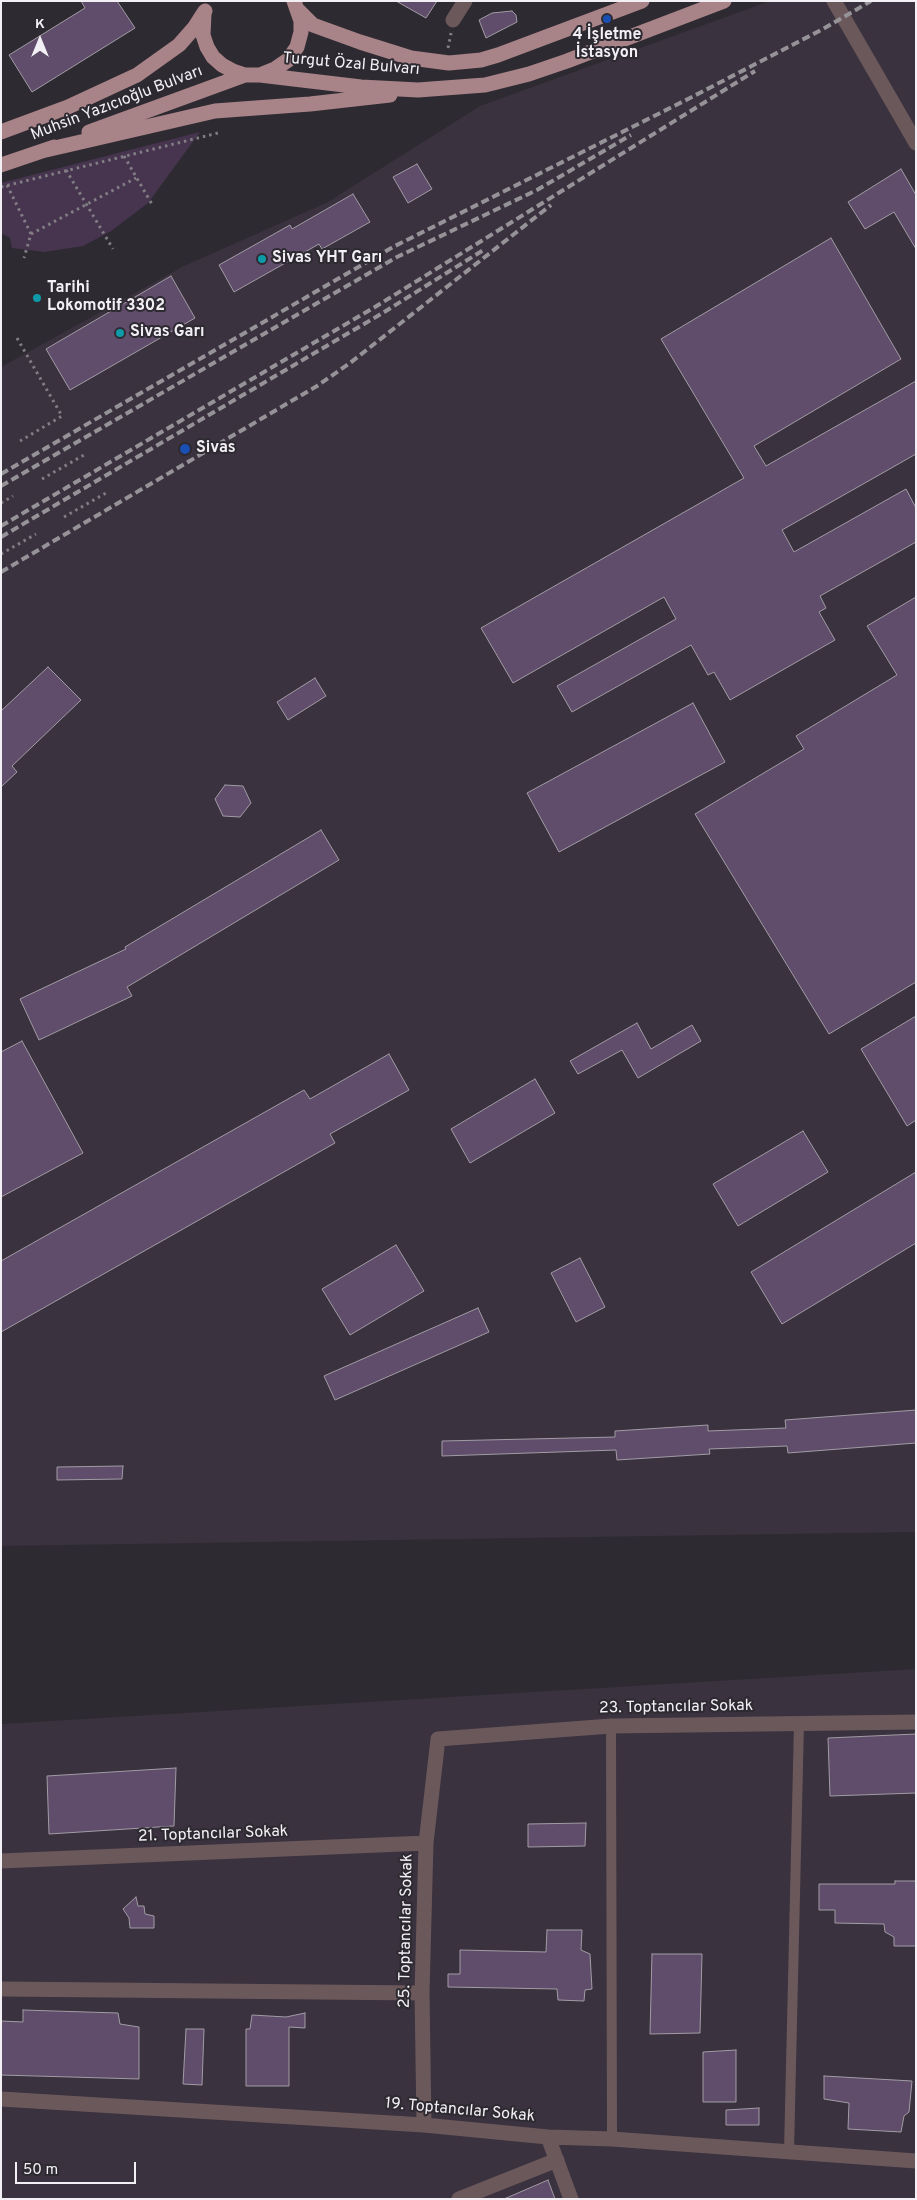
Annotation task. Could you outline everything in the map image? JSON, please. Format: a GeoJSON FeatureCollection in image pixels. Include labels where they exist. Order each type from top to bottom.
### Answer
{"type":"FeatureCollection","features":[{"type":"Feature","properties":{"kind":"main road","name":"Turgut Özal Bulvarı"},"geometry":{"type":"LineString","coordinates":[[295,4],[313,25],[411,58],[449,63],[482,60],[498,55],[642,1]]}},
{"type":"Feature","properties":{"kind":"main road","name":"Turgut Özal Bulvarı"},"geometry":{"type":"LineString","coordinates":[[245,75],[260,75],[361,87],[418,90],[485,85],[529,74],[724,1]]}},
{"type":"Feature","properties":{"kind":"main road"},"geometry":{"type":"LineString","coordinates":[[260,75],[275,70],[288,60],[296,47],[301,32],[295,4]]}},
{"type":"Feature","properties":{"kind":"main road"},"geometry":{"type":"LineString","coordinates":[[208,6],[203,29],[207,46],[222,66],[245,75]]}},
{"type":"Feature","properties":{"kind":"main road","name":"Muhsin Yazıcıoğlu Bulvarı"},"geometry":{"type":"LineString","coordinates":[[1,132],[76,104],[137,75],[179,45],[194,28],[208,6]]}},
{"type":"Feature","properties":{"kind":"main road","name":"Muhsin Yazıcıoğlu Bulvarı"},"geometry":{"type":"LineString","coordinates":[[1,165],[245,75]]}},
{"type":"Feature","properties":{"kind":"main road"},"geometry":{"type":"LineString","coordinates":[[46,150],[208,112],[369,99],[418,90]]}},
{"type":"Feature","properties":{"kind":"street"},"geometry":{"type":"LineString","coordinates":[[453,20],[465,1]]}},
{"type":"Feature","properties":{"kind":"street"},"geometry":{"type":"LineString","coordinates":[[834,1],[916,143]]}},
{"type":"Feature","properties":{"kind":"street","name":"23. Toptancılar Sokak"},"geometry":{"type":"LineString","coordinates":[[438,1739],[610,1726],[916,1722]]}},
{"type":"Feature","properties":{"kind":"street","name":"25. Toptancılar Sokak"},"geometry":{"type":"LineString","coordinates":[[424,2125],[422,1993],[426,1843],[438,1739]]}},
{"type":"Feature","properties":{"kind":"street","name":"21. Toptancılar Sokak"},"geometry":{"type":"LineString","coordinates":[[1,1861],[426,1843]]}},
{"type":"Feature","properties":{"kind":"street"},"geometry":{"type":"LineString","coordinates":[[1,1990],[422,1993]]}},
{"type":"Feature","properties":{"kind":"street","name":"19. Toptancılar Sokak"},"geometry":{"type":"LineString","coordinates":[[1,2099],[424,2125],[548,2137],[612,2139],[916,2161]]}},
{"type":"Feature","properties":{"kind":"street"},"geometry":{"type":"LineString","coordinates":[[548,2137],[571,2199]]}},
{"type":"Feature","properties":{"kind":"street"},"geometry":{"type":"LineString","coordinates":[[459,2199],[557,2160]]}},
{"type":"Feature","properties":{"kind":"lane"},"geometry":{"type":"LineString","coordinates":[[789,2151],[799,1724]]}},
{"type":"Feature","properties":{"kind":"lane"},"geometry":{"type":"LineString","coordinates":[[610,1726],[612,2139]]}},
{"type":"Feature","properties":{"kind":"path"},"geometry":{"type":"LineString","coordinates":[[1,187],[218,133]]}},
{"type":"Feature","properties":{"kind":"path"},"geometry":{"type":"LineString","coordinates":[[124,156],[153,206]]}},
{"type":"Feature","properties":{"kind":"path"},"geometry":{"type":"LineString","coordinates":[[66,170],[113,249]]}},
{"type":"Feature","properties":{"kind":"path"},"geometry":{"type":"LineString","coordinates":[[31,234],[136,178]]}},
{"type":"Feature","properties":{"kind":"path"},"geometry":{"type":"LineString","coordinates":[[6,185],[31,234],[24,258]]}},
{"type":"Feature","properties":{"kind":"path"},"geometry":{"type":"LineString","coordinates":[[17,338],[62,416],[20,440]]}},
{"type":"Feature","properties":{"kind":"path"},"geometry":{"type":"LineString","coordinates":[[42,479],[84,455]]}},
{"type":"Feature","properties":{"kind":"path"},"geometry":{"type":"LineString","coordinates":[[64,517],[106,493]]}},
{"type":"Feature","properties":{"kind":"path"},"geometry":{"type":"LineString","coordinates":[[1,503],[13,496]]}},
{"type":"Feature","properties":{"kind":"path"},"geometry":{"type":"LineString","coordinates":[[1,554],[36,534]]}},
{"type":"Feature","properties":{"kind":"shaded area"},"geometry":{"type":"Polygon","coordinates":[[[770,1],[916,1],[916,1532],[1,1546],[1,367],[184,266],[328,202],[480,106],[770,1]]]}},
{"type":"Feature","properties":{"kind":"shaded area"},"geometry":{"type":"Polygon","coordinates":[[[200,132],[148,203],[111,231],[83,246],[44,252],[12,248],[10,238],[1,233],[1,183],[200,132]]]}},
{"type":"Feature","properties":{"kind":"shaded area"},"geometry":{"type":"Polygon","coordinates":[[[916,1669],[916,2199],[1,2199],[1,1724],[916,1669]]]}},
{"type":"Feature","properties":{"kind":"building"},"geometry":{"type":"Polygon","coordinates":[[[81,1],[117,1],[135,28],[32,92],[9,55],[85,8],[81,1]]]}},
{"type":"Feature","properties":{"kind":"building"},"geometry":{"type":"Polygon","coordinates":[[[396,1],[437,1],[426,18],[396,1]]]}},
{"type":"Feature","properties":{"kind":"building"},"geometry":{"type":"Polygon","coordinates":[[[512,11],[516,15],[517,22],[486,38],[479,20],[492,13],[512,11]]]}},
{"type":"Feature","properties":{"kind":"building"},"geometry":{"type":"Polygon","coordinates":[[[417,164],[432,189],[408,203],[393,177],[417,164]]]}},
{"type":"Feature","properties":{"kind":"building"},"geometry":{"type":"Polygon","coordinates":[[[901,169],[916,195],[916,249],[894,212],[865,229],[848,202],[901,169]]]}},
{"type":"Feature","properties":{"kind":"building"},"geometry":{"type":"Polygon","coordinates":[[[353,194],[370,222],[322,249],[319,244],[234,292],[219,265],[290,225],[292,229],[353,194]]]}},
{"type":"Feature","properties":{"kind":"building"},"geometry":{"type":"Polygon","coordinates":[[[831,238],[901,359],[754,446],[766,466],[916,381],[916,454],[782,530],[794,552],[906,489],[916,508],[916,542],[820,596],[826,608],[819,612],[835,640],[730,700],[714,672],[708,675],[691,645],[572,712],[557,686],[676,619],[664,597],[513,683],[481,628],[744,478],[661,339],[831,238]]]}},
{"type":"Feature","properties":{"kind":"building","name":"Sivas Garı"},"geometry":{"type":"Polygon","coordinates":[[[171,276],[195,318],[70,390],[46,349],[171,276]]]}},
{"type":"Feature","properties":{"kind":"building"},"geometry":{"type":"Polygon","coordinates":[[[916,597],[916,982],[829,1034],[695,814],[804,749],[796,736],[897,675],[867,626],[916,597]]]}},
{"type":"Feature","properties":{"kind":"building"},"geometry":{"type":"Polygon","coordinates":[[[48,667],[81,700],[12,766],[17,772],[1,787],[1,711],[48,667]]]}},
{"type":"Feature","properties":{"kind":"building"},"geometry":{"type":"Polygon","coordinates":[[[315,678],[326,696],[288,720],[277,702],[315,678]]]}},
{"type":"Feature","properties":{"kind":"building"},"geometry":{"type":"Polygon","coordinates":[[[693,703],[725,762],[559,852],[527,793],[693,703]]]}},
{"type":"Feature","properties":{"kind":"building"},"geometry":{"type":"Polygon","coordinates":[[[225,785],[243,786],[251,803],[240,817],[223,816],[215,799],[225,785]]]}},
{"type":"Feature","properties":{"kind":"building"},"geometry":{"type":"Polygon","coordinates":[[[321,830],[339,860],[127,987],[132,996],[39,1040],[20,999],[126,949],[125,947],[321,830]]]}},
{"type":"Feature","properties":{"kind":"building"},"geometry":{"type":"Polygon","coordinates":[[[916,1016],[916,1120],[907,1126],[861,1049],[916,1016]]]}},
{"type":"Feature","properties":{"kind":"building"},"geometry":{"type":"Polygon","coordinates":[[[637,1023],[651,1049],[692,1025],[701,1041],[638,1078],[622,1050],[578,1074],[570,1061],[637,1023]]]}},
{"type":"Feature","properties":{"kind":"building"},"geometry":{"type":"Polygon","coordinates":[[[22,1041],[83,1153],[1,1197],[1,1052],[22,1041]]]}},
{"type":"Feature","properties":{"kind":"building"},"geometry":{"type":"Polygon","coordinates":[[[389,1054],[409,1090],[330,1134],[335,1143],[1,1332],[1,1261],[304,1090],[310,1099],[389,1054]]]}},
{"type":"Feature","properties":{"kind":"building"},"geometry":{"type":"Polygon","coordinates":[[[535,1079],[555,1113],[470,1163],[451,1129],[535,1079]]]}},
{"type":"Feature","properties":{"kind":"building"},"geometry":{"type":"Polygon","coordinates":[[[803,1131],[828,1172],[738,1226],[713,1184],[803,1131]]]}},
{"type":"Feature","properties":{"kind":"building"},"geometry":{"type":"Polygon","coordinates":[[[916,1172],[916,1243],[782,1324],[751,1272],[916,1172]]]}},
{"type":"Feature","properties":{"kind":"building"},"geometry":{"type":"Polygon","coordinates":[[[396,1245],[424,1291],[350,1335],[322,1289],[396,1245]]]}},
{"type":"Feature","properties":{"kind":"building"},"geometry":{"type":"Polygon","coordinates":[[[580,1258],[605,1307],[576,1322],[551,1273],[580,1258]]]}},
{"type":"Feature","properties":{"kind":"building"},"geometry":{"type":"Polygon","coordinates":[[[478,1308],[489,1332],[335,1400],[324,1376],[478,1308]]]}},
{"type":"Feature","properties":{"kind":"building"},"geometry":{"type":"Polygon","coordinates":[[[916,1410],[916,1443],[788,1453],[787,1446],[709,1449],[710,1454],[617,1460],[616,1450],[442,1456],[442,1441],[615,1437],[615,1431],[708,1425],[708,1431],[786,1428],[785,1420],[916,1410]]]}},
{"type":"Feature","properties":{"kind":"building"},"geometry":{"type":"Polygon","coordinates":[[[123,1466],[122,1479],[57,1480],[57,1467],[123,1466]]]}},
{"type":"Feature","properties":{"kind":"building"},"geometry":{"type":"Polygon","coordinates":[[[916,1734],[916,1793],[830,1796],[828,1738],[916,1734]]]}},
{"type":"Feature","properties":{"kind":"building"},"geometry":{"type":"Polygon","coordinates":[[[176,1768],[174,1826],[49,1834],[47,1776],[176,1768]]]}},
{"type":"Feature","properties":{"kind":"building"},"geometry":{"type":"Polygon","coordinates":[[[586,1823],[585,1846],[528,1847],[528,1824],[586,1823]]]}},
{"type":"Feature","properties":{"kind":"building"},"geometry":{"type":"Polygon","coordinates":[[[895,1881],[916,1881],[916,1946],[894,1946],[894,1937],[885,1932],[884,1924],[835,1923],[835,1910],[819,1910],[819,1884],[895,1884],[895,1881]]]}},
{"type":"Feature","properties":{"kind":"building"},"geometry":{"type":"Polygon","coordinates":[[[136,1897],[138,1906],[144,1906],[145,1914],[154,1916],[154,1928],[130,1928],[129,1918],[123,1909],[136,1897]]]}},
{"type":"Feature","properties":{"kind":"building"},"geometry":{"type":"Polygon","coordinates":[[[547,1930],[582,1930],[581,1950],[590,1954],[592,1989],[585,1990],[584,2001],[558,2000],[557,1989],[448,1987],[448,1974],[460,1974],[460,1950],[546,1952],[547,1930]]]}},
{"type":"Feature","properties":{"kind":"building"},"geometry":{"type":"Polygon","coordinates":[[[652,1954],[702,1954],[700,2033],[650,2034],[652,1954]]]}},
{"type":"Feature","properties":{"kind":"building"},"geometry":{"type":"Polygon","coordinates":[[[23,2010],[118,2013],[120,2024],[139,2027],[139,2079],[1,2075],[1,2021],[23,2022],[23,2010]]]}},
{"type":"Feature","properties":{"kind":"building"},"geometry":{"type":"Polygon","coordinates":[[[305,2013],[305,2028],[289,2027],[289,2086],[246,2086],[246,2029],[250,2029],[252,2015],[286,2017],[305,2013]]]}},
{"type":"Feature","properties":{"kind":"building"},"geometry":{"type":"Polygon","coordinates":[[[186,2029],[204,2029],[202,2085],[183,2084],[186,2029]]]}},
{"type":"Feature","properties":{"kind":"building"},"geometry":{"type":"Polygon","coordinates":[[[736,2050],[736,2102],[703,2102],[703,2052],[736,2050]]]}},
{"type":"Feature","properties":{"kind":"building"},"geometry":{"type":"Polygon","coordinates":[[[824,2076],[912,2081],[909,2112],[904,2116],[901,2132],[848,2129],[849,2103],[824,2099],[824,2076]]]}},
{"type":"Feature","properties":{"kind":"building"},"geometry":{"type":"Polygon","coordinates":[[[759,2108],[759,2125],[726,2125],[726,2110],[759,2108]]]}},
{"type":"Feature","properties":{"kind":"building"},"geometry":{"type":"Polygon","coordinates":[[[548,2180],[555,2199],[504,2199],[548,2180]]]}},
{"type":"Feature","properties":{"kind":"railway"},"geometry":{"type":"LineString","coordinates":[[1,474],[393,247],[690,98],[823,29],[871,1]]}},
{"type":"Feature","properties":{"kind":"railway"},"geometry":{"type":"LineString","coordinates":[[1,526],[375,307],[755,71]]}},
{"type":"Feature","properties":{"kind":"railway"},"geometry":{"type":"LineString","coordinates":[[1,486],[397,257],[537,190],[631,135]]}},
{"type":"Feature","properties":{"kind":"railway"},"geometry":{"type":"LineString","coordinates":[[1,572],[317,386],[350,363],[551,205]]}},
{"type":"Feature","properties":{"kind":"railway"},"geometry":{"type":"LineString","coordinates":[[1,537],[381,314],[485,249]]}},
{"type":"Feature","properties":{"kind":"place","name":"4 İşletme İstasyon"},"geometry":{"type":"Point","coordinates":[607,19]}},
{"type":"Feature","properties":{"kind":"place","name":"Sivas YHT Garı"},"geometry":{"type":"Point","coordinates":[262,259]}},
{"type":"Feature","properties":{"kind":"place","name":"Tarihi Lokomotif 3302"},"geometry":{"type":"Point","coordinates":[37,298]}},
{"type":"Feature","properties":{"kind":"place","name":"Sivas Garı"},"geometry":{"type":"Point","coordinates":[120,333]}},
{"type":"Feature","properties":{"kind":"place","name":"Sivas"},"geometry":{"type":"Point","coordinates":[185,449]}}]}
